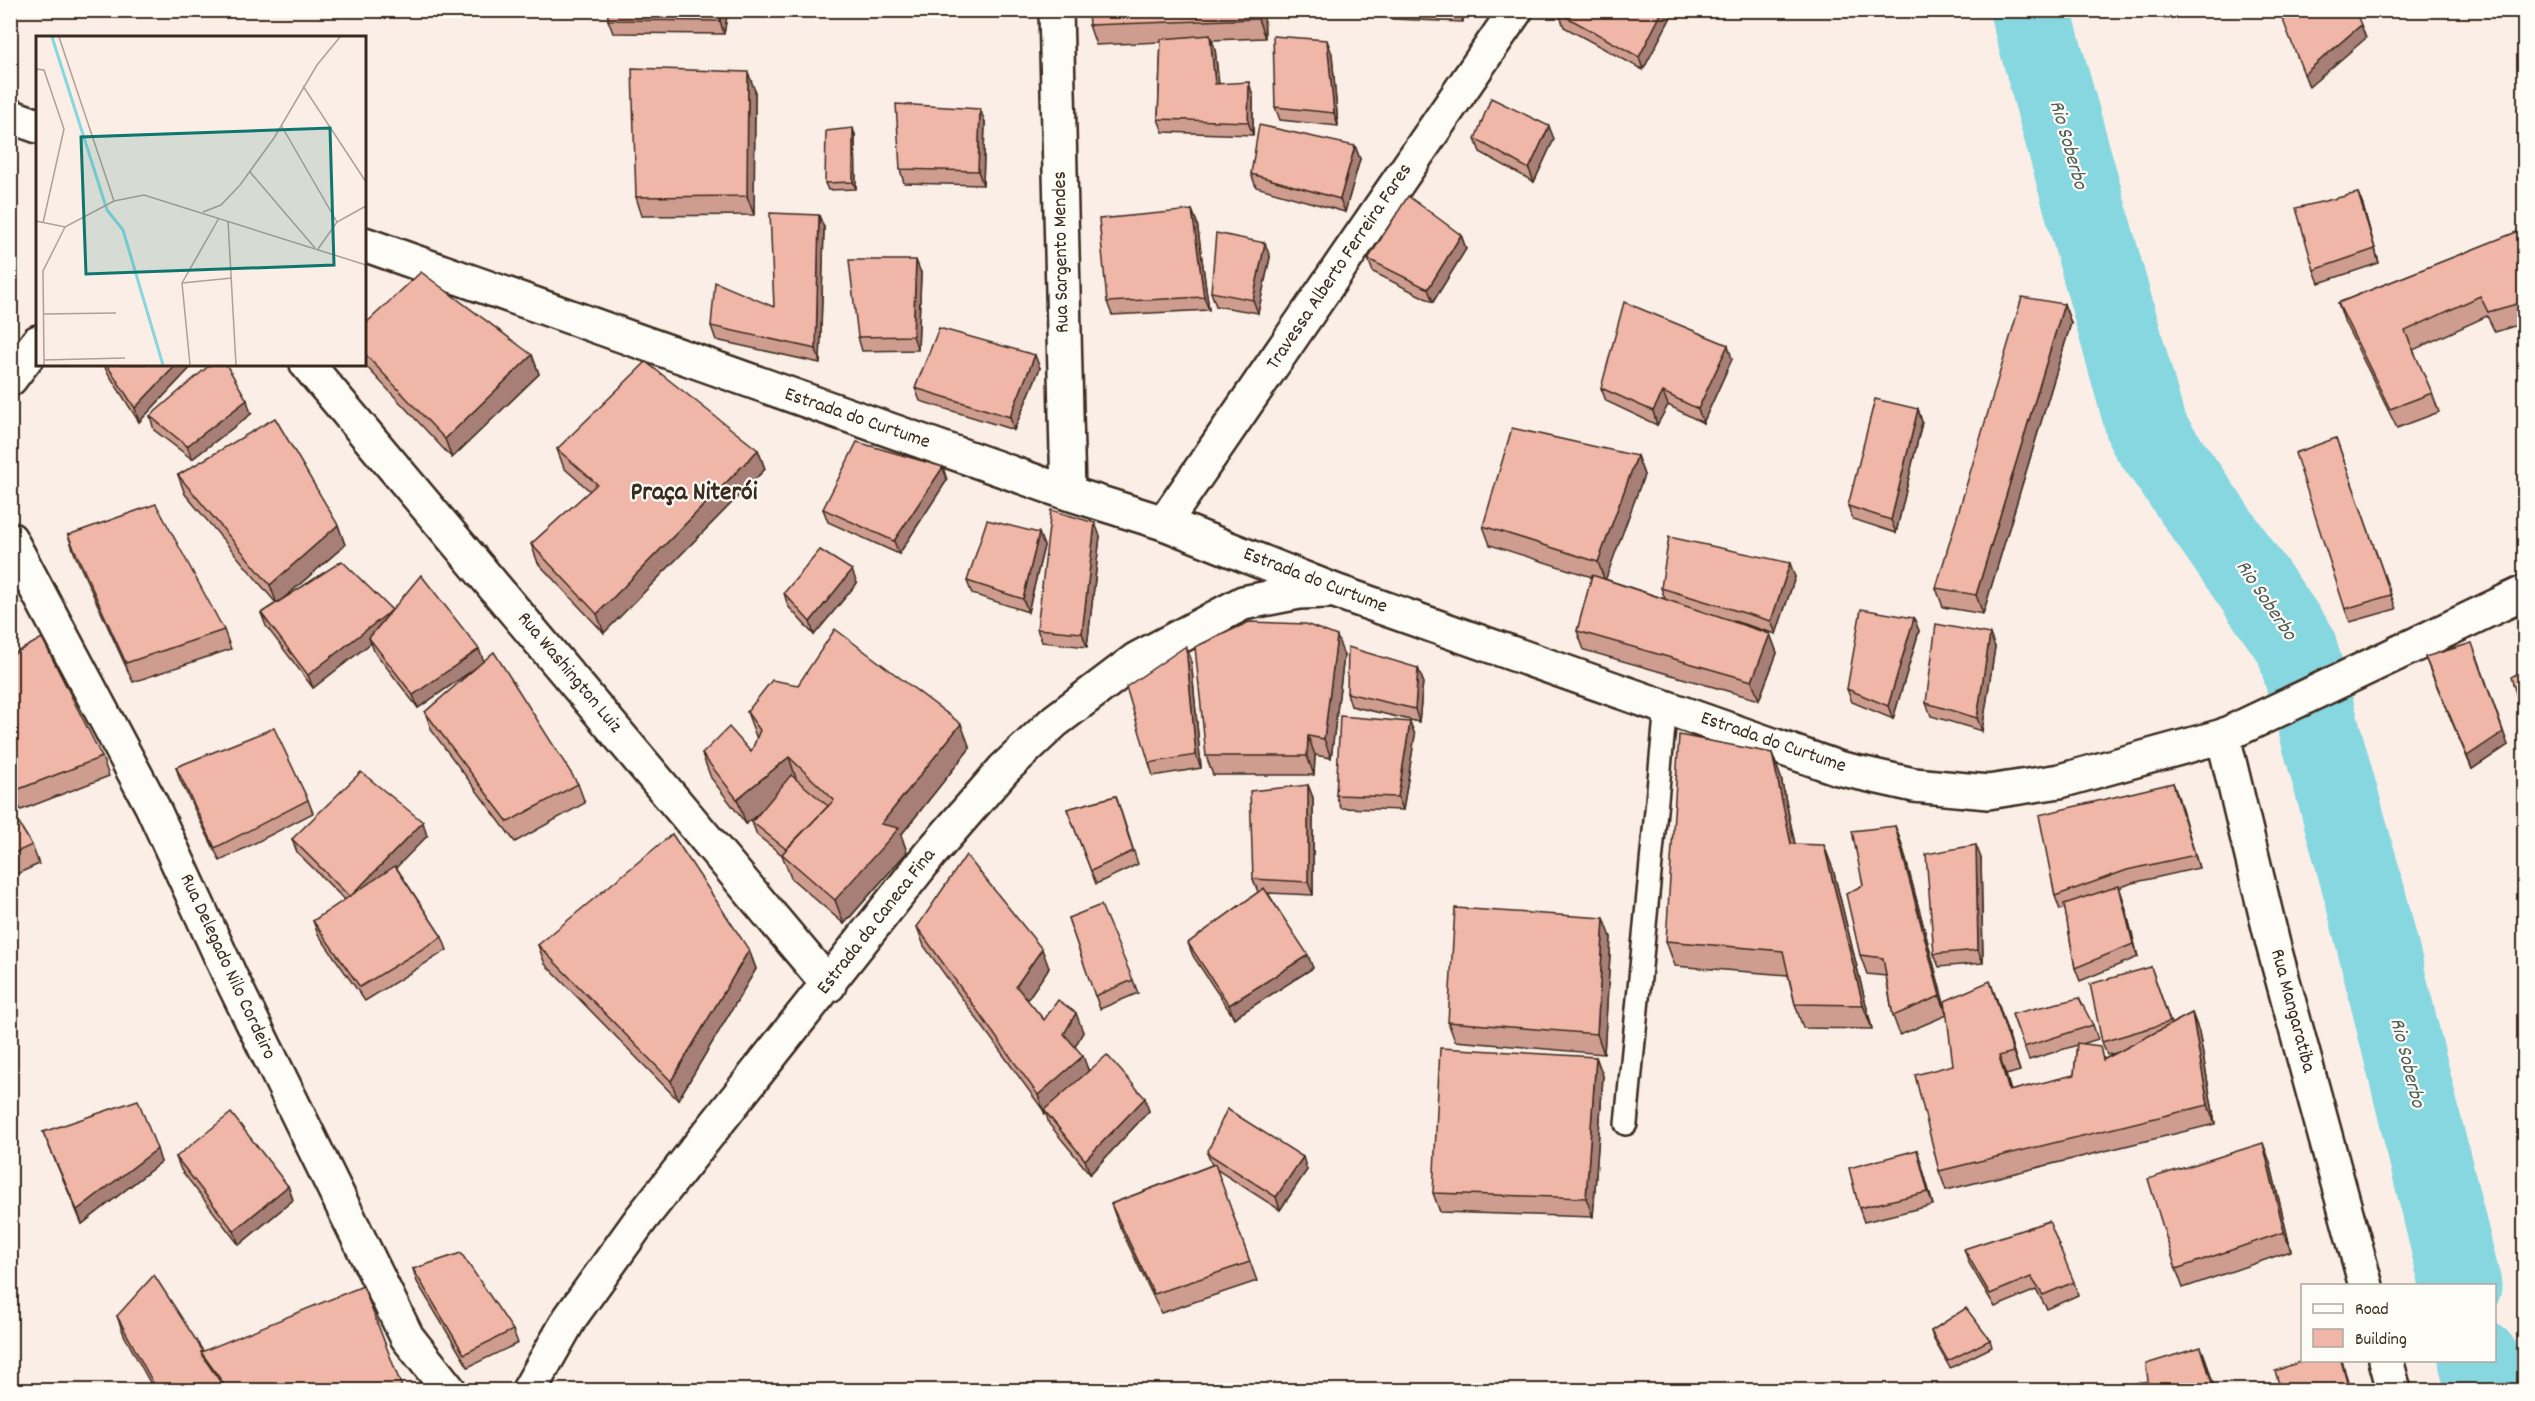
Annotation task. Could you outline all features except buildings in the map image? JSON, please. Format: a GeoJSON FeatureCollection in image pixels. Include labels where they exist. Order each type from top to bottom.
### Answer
{"type":"FeatureCollection","features":[{"type":"Feature","properties":{"kind":"street","name":"Rua Sargento Mendes"},"geometry":{"type":"LineString","coordinates":[[1056,10],[1068,493]]}},
{"type":"Feature","properties":{"kind":"street","name":"Travessa Alberto Ferreira Fares"},"geometry":{"type":"LineString","coordinates":[[1164,523],[1516,10]]}},
{"type":"Feature","properties":{"kind":"street"},"geometry":{"type":"LineString","coordinates":[[10,116],[36,125]]}},
{"type":"Feature","properties":{"kind":"street","name":"Estrada do Curtume"},"geometry":{"type":"LineString","coordinates":[[366,245],[1068,493],[1164,523],[1237,550],[1335,591],[1838,768],[1914,785],[1988,792],[2060,781],[2223,735],[2391,658],[2524,592]]}},
{"type":"Feature","properties":{"kind":"street"},"geometry":{"type":"LineString","coordinates":[[10,379],[36,345]]}},
{"type":"Feature","properties":{"kind":"street","name":"Rua Washington Luiz"},"geometry":{"type":"LineString","coordinates":[[309,366],[829,985]]}},
{"type":"Feature","properties":{"kind":"street","name":"Rua Delegado Nilo Cordeiro"},"geometry":{"type":"LineString","coordinates":[[10,540],[152,806],[230,976],[407,1337],[449,1390]]}},
{"type":"Feature","properties":{"kind":"street"},"geometry":{"type":"LineString","coordinates":[[1237,550],[1249,569],[1250,582],[1243,603]]}},
{"type":"Feature","properties":{"kind":"street","name":"Estrada da Caneca Fina"},"geometry":{"type":"LineString","coordinates":[[529,1390],[570,1318],[641,1219],[829,985],[930,854],[1004,769],[1055,721],[1137,659],[1243,603],[1299,592],[1335,591]]}},
{"type":"Feature","properties":{"kind":"street","name":"Rua Mangaratiba"},"geometry":{"type":"LineString","coordinates":[[2223,735],[2273,944],[2365,1284]]}},
{"type":"Feature","properties":{"kind":"street"},"geometry":{"type":"LineString","coordinates":[[2387,1362],[2394,1390]]}},
{"type":"Feature","properties":{"kind":"lane"},"geometry":{"type":"LineString","coordinates":[[1626,1124],[1666,706]]}},
{"type":"Feature","properties":{"kind":"waterway","name":"Rio Soberbo"},"geometry":{"type":"LineString","coordinates":[[2030,10],[2147,431],[2296,645],[2365,895],[2461,1284]]}},
{"type":"Feature","properties":{"kind":"waterway","name":"Rio Soberbo"},"geometry":{"type":"LineString","coordinates":[[2480,1362],[2487,1390]]}},
{"type":"Feature","properties":{"kind":"district","name":"Praça Niterói"},"geometry":{"type":"Point","coordinates":[694,493]}}]}
